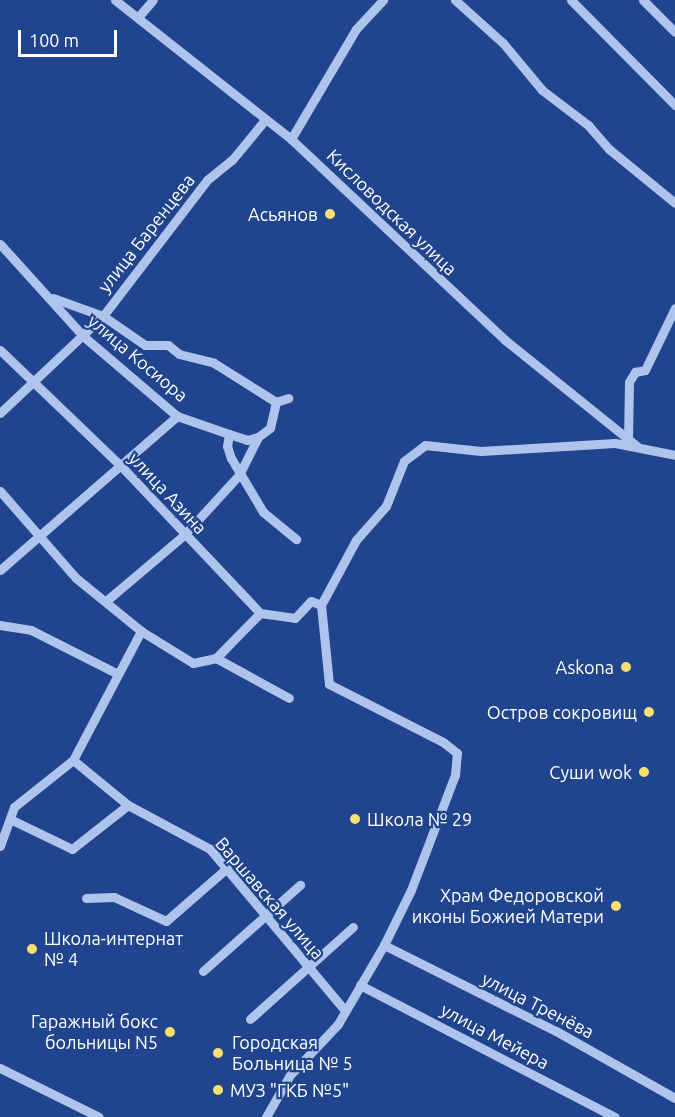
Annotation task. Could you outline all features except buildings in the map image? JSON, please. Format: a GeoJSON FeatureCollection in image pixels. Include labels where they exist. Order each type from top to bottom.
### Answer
{"type":"FeatureCollection","features":[{"type":"Feature","properties":{"kind":"street","name":"Кисловодская улица"},"geometry":{"type":"LineString","coordinates":[[115,0],[139,16],[264,121],[291,140],[505,340],[628,440],[645,450]]}},
{"type":"Feature","properties":{"kind":"street"},"geometry":{"type":"LineString","coordinates":[[139,16],[153,0]]}},
{"type":"Feature","properties":{"kind":"street"},"geometry":{"type":"LineString","coordinates":[[291,140],[356,29],[383,0]]}},
{"type":"Feature","properties":{"kind":"street"},"geometry":{"type":"LineString","coordinates":[[455,0],[503,44],[542,90],[588,125],[609,149],[675,203]]}},
{"type":"Feature","properties":{"kind":"street"},"geometry":{"type":"LineString","coordinates":[[571,0],[675,105]]}},
{"type":"Feature","properties":{"kind":"street"},"geometry":{"type":"LineString","coordinates":[[643,0],[675,32]]}},
{"type":"Feature","properties":{"kind":"street","name":"улица Баренцева"},"geometry":{"type":"LineString","coordinates":[[0,413],[103,316],[207,180],[232,160],[264,121]]}},
{"type":"Feature","properties":{"kind":"street","name":"улица Косиора"},"geometry":{"type":"LineString","coordinates":[[0,244],[83,336],[177,416],[247,440],[258,437]]}},
{"type":"Feature","properties":{"kind":"street"},"geometry":{"type":"LineString","coordinates":[[45,293],[81,311],[103,316],[145,345],[168,345],[178,354],[214,363],[276,402]]}},
{"type":"Feature","properties":{"kind":"street"},"geometry":{"type":"LineString","coordinates":[[628,440],[629,382],[635,372],[645,369],[675,308]]}},
{"type":"Feature","properties":{"kind":"street","name":"улица Азина"},"geometry":{"type":"LineString","coordinates":[[0,350],[33,384],[122,466],[184,535],[260,613]]}},
{"type":"Feature","properties":{"kind":"street"},"geometry":{"type":"LineString","coordinates":[[276,402],[288,398]]}},
{"type":"Feature","properties":{"kind":"street"},"geometry":{"type":"LineString","coordinates":[[106,601],[184,535],[239,475],[258,437],[270,428],[276,402]]}},
{"type":"Feature","properties":{"kind":"street"},"geometry":{"type":"LineString","coordinates":[[0,570],[177,416]]}},
{"type":"Feature","properties":{"kind":"street"},"geometry":{"type":"LineString","coordinates":[[229,434],[227,446],[239,475],[263,512],[296,539]]}},
{"type":"Feature","properties":{"kind":"street"},"geometry":{"type":"LineString","coordinates":[[266,1117],[290,1075],[338,1024],[344,1009],[384,945],[411,890],[446,798],[457,753],[422,731],[329,684],[321,605],[356,540],[386,506],[404,461],[417,448],[481,451],[615,443],[675,455]]}},
{"type":"Feature","properties":{"kind":"street"},"geometry":{"type":"LineString","coordinates":[[0,491],[76,578],[141,631],[192,663],[216,658],[260,613],[295,618],[311,601],[321,605]]}},
{"type":"Feature","properties":{"kind":"street"},"geometry":{"type":"LineString","coordinates":[[0,625],[31,630],[118,674]]}},
{"type":"Feature","properties":{"kind":"street"},"geometry":{"type":"LineString","coordinates":[[0,846],[14,807],[73,760],[141,631]]}},
{"type":"Feature","properties":{"kind":"street"},"geometry":{"type":"LineString","coordinates":[[216,658],[289,698]]}},
{"type":"Feature","properties":{"kind":"street","name":"Варшавская улица"},"geometry":{"type":"LineString","coordinates":[[73,760],[128,805],[210,849],[263,917],[344,1009]]}},
{"type":"Feature","properties":{"kind":"street"},"geometry":{"type":"LineString","coordinates":[[10,819],[72,849],[128,805]]}},
{"type":"Feature","properties":{"kind":"street"},"geometry":{"type":"LineString","coordinates":[[86,898],[114,897],[166,921],[227,868]]}},
{"type":"Feature","properties":{"kind":"street"},"geometry":{"type":"LineString","coordinates":[[203,971],[300,885]]}},
{"type":"Feature","properties":{"kind":"street"},"geometry":{"type":"LineString","coordinates":[[250,1019],[353,927]]}},
{"type":"Feature","properties":{"kind":"street","name":"улица Тренёва"},"geometry":{"type":"LineString","coordinates":[[384,945],[556,1031],[675,1098]]}},
{"type":"Feature","properties":{"kind":"street","name":"улица Мейера"},"geometry":{"type":"LineString","coordinates":[[360,985],[615,1117]]}},
{"type":"Feature","properties":{"kind":"street"},"geometry":{"type":"LineString","coordinates":[[0,1068],[99,1117]]}},
{"type":"Feature","properties":{"kind":"place","name":"Асьянов"},"geometry":{"type":"Point","coordinates":[330,214]}},
{"type":"Feature","properties":{"kind":"place","name":"Askona"},"geometry":{"type":"Point","coordinates":[626,667]}},
{"type":"Feature","properties":{"kind":"place","name":"Остров сокровищ"},"geometry":{"type":"Point","coordinates":[649,712]}},
{"type":"Feature","properties":{"kind":"place","name":"Суши wok"},"geometry":{"type":"Point","coordinates":[644,772]}},
{"type":"Feature","properties":{"kind":"place","name":"Школа № 29"},"geometry":{"type":"Point","coordinates":[355,819]}},
{"type":"Feature","properties":{"kind":"place","name":"Храм Федоровской иконы Божией Матери"},"geometry":{"type":"Point","coordinates":[616,906]}},
{"type":"Feature","properties":{"kind":"place","name":"Школа-интернат № 4"},"geometry":{"type":"Point","coordinates":[32,949]}},
{"type":"Feature","properties":{"kind":"place","name":"Гаражный бокс больницы N5"},"geometry":{"type":"Point","coordinates":[170,1032]}},
{"type":"Feature","properties":{"kind":"place","name":"Городская Больница № 5"},"geometry":{"type":"Point","coordinates":[218,1053]}},
{"type":"Feature","properties":{"kind":"place","name":"МУЗ \"ГКБ №5\""},"geometry":{"type":"Point","coordinates":[218,1090]}}]}
